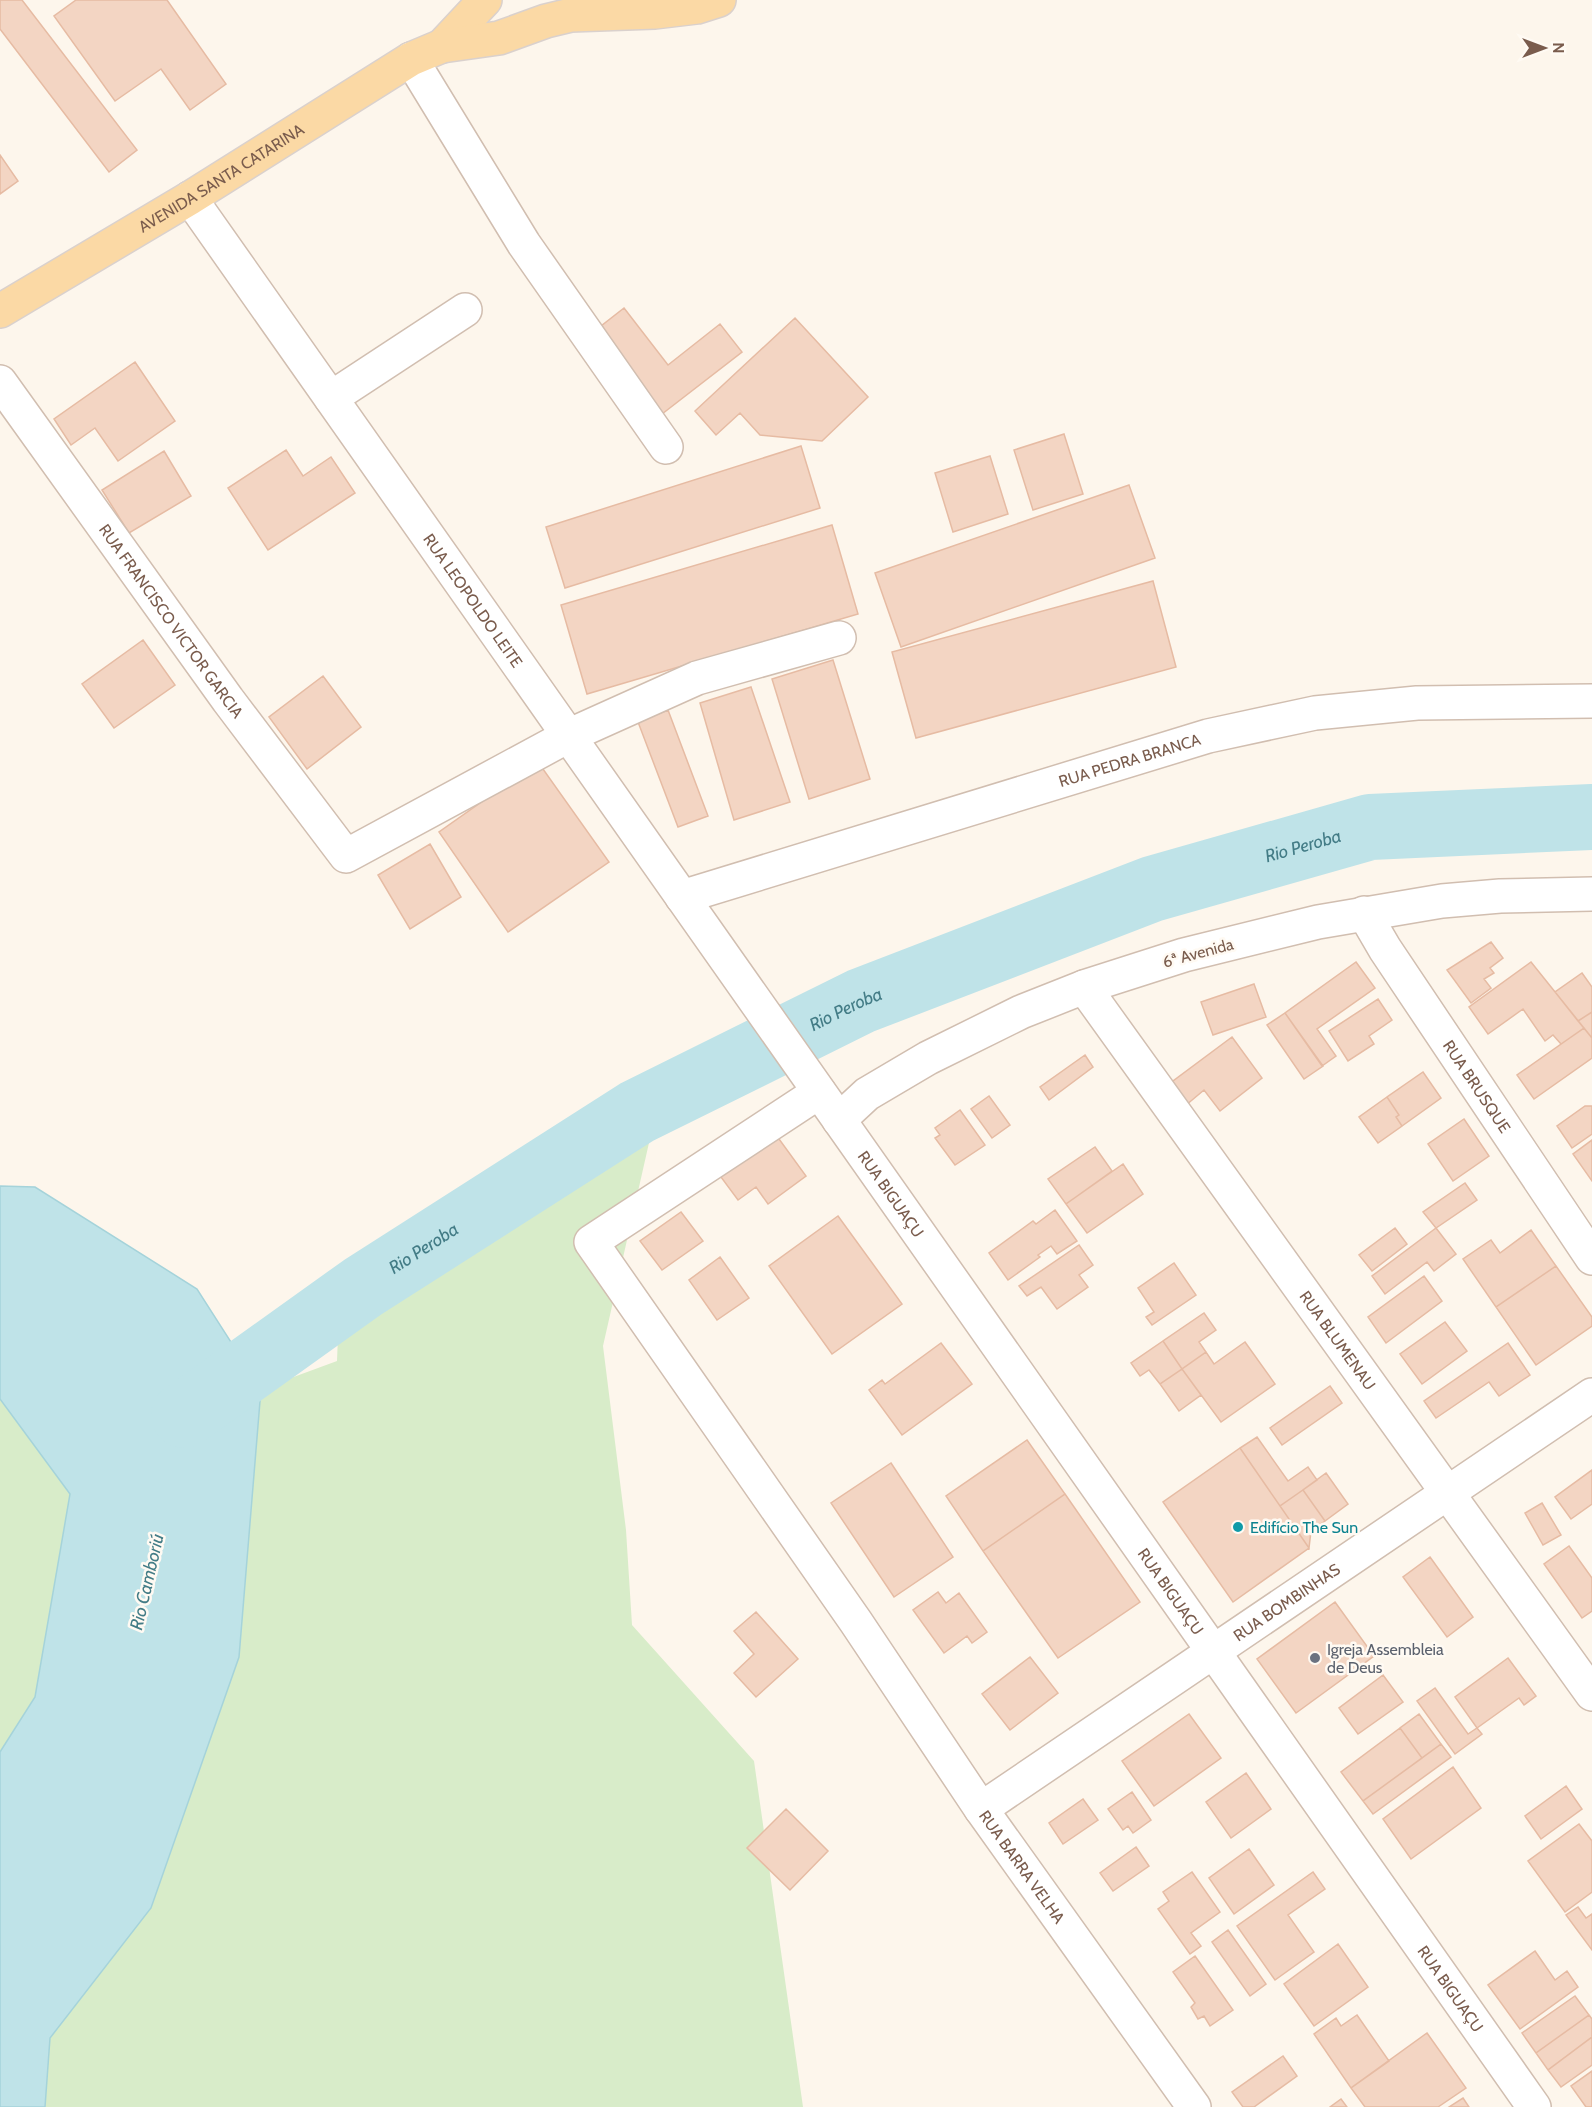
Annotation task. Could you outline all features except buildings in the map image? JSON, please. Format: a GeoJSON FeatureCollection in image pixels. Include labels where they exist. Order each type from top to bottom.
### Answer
{"type":"FeatureCollection","features":[{"type":"Feature","properties":{"kind":"main road","name":"AVENIDA SANTA CATARINA"},"geometry":{"type":"LineString","coordinates":[[442,46],[485,0]]}},
{"type":"Feature","properties":{"kind":"main road","name":"AVENIDA SANTA CATARINA"},"geometry":{"type":"LineString","coordinates":[[0,311],[190,198],[411,59],[442,46],[499,38],[546,21],[571,15],[655,12],[697,7],[719,0]]}},
{"type":"Feature","properties":{"kind":"street"},"geometry":{"type":"LineString","coordinates":[[411,59],[524,244],[666,447]]}},
{"type":"Feature","properties":{"kind":"street","name":"RUA LEOPOLDO LEITE"},"geometry":{"type":"LineString","coordinates":[[190,198],[813,1084]]}},
{"type":"Feature","properties":{"kind":"street"},"geometry":{"type":"LineString","coordinates":[[331,398],[465,310]]}},
{"type":"Feature","properties":{"kind":"street","name":"RUA FRANCISCO VICTOR GARCIA"},"geometry":{"type":"LineString","coordinates":[[0,382],[228,700],[345,856],[568,736]]}},
{"type":"Feature","properties":{"kind":"street"},"geometry":{"type":"LineString","coordinates":[[568,736],[697,678],[839,638]]}},
{"type":"Feature","properties":{"kind":"street","name":"RUA PEDRA BRANCA"},"geometry":{"type":"LineString","coordinates":[[682,897],[1208,735],[1315,713],[1417,703],[1592,701]]}},
{"type":"Feature","properties":{"kind":"street","name":"6ª Avenida"},"geometry":{"type":"LineString","coordinates":[[839,1120],[867,1094],[928,1058],[1021,1012],[1084,987],[1184,955],[1318,922],[1442,901],[1500,896],[1592,894]]}},
{"type":"Feature","properties":{"kind":"street","name":"RUA BRUSQUE"},"geometry":{"type":"LineString","coordinates":[[1364,913],[1385,949],[1592,1258]]}},
{"type":"Feature","properties":{"kind":"street","name":"RUA BLUMENAU"},"geometry":{"type":"LineString","coordinates":[[1084,987],[1592,1694]]}},
{"type":"Feature","properties":{"kind":"street","name":"RUA BIGUAÇU"},"geometry":{"type":"LineString","coordinates":[[813,1084],[1534,2107]]}},
{"type":"Feature","properties":{"kind":"street","name":"RUA BARRA VELHA"},"geometry":{"type":"LineString","coordinates":[[813,1084],[591,1242],[856,1622],[981,1809],[1194,2107]]}},
{"type":"Feature","properties":{"kind":"street","name":"RUA BOMBINHAS"},"geometry":{"type":"LineString","coordinates":[[981,1809],[1592,1395]]}},
{"type":"Feature","properties":{"kind":"green space"},"geometry":{"type":"Polygon","coordinates":[[[651,1134],[603,1346],[626,1530],[632,1625],[754,1761],[803,2107],[45,2107],[49,2038],[151,1908],[239,1657],[261,1389],[337,1361],[339,1310],[651,1134]]]}},
{"type":"Feature","properties":{"kind":"green space"},"geometry":{"type":"Polygon","coordinates":[[[0,1399],[70,1494],[35,1697],[0,1752],[0,1399]]]}},
{"type":"Feature","properties":{"kind":"water","name":"Rio Camboriú"},"geometry":{"type":"Polygon","coordinates":[[[0,1186],[35,1187],[197,1289],[261,1389],[239,1657],[151,1908],[50,2038],[45,2107],[0,2107],[0,1752],[35,1697],[70,1494],[0,1399],[0,1186]]]}},
{"type":"Feature","properties":{"kind":"waterway","name":"Rio Peroba"},"geometry":{"type":"LineString","coordinates":[[184,1415],[363,1287],[637,1112],[861,1001],[1152,889],[1370,827],[1592,817]]}},
{"type":"Feature","properties":{"kind":"place","name":"Edifício The Sun"},"geometry":{"type":"Point","coordinates":[1238,1527]}},
{"type":"Feature","properties":{"kind":"place","name":"Igreja Assembleia de Deus"},"geometry":{"type":"Point","coordinates":[1315,1658]}}]}
